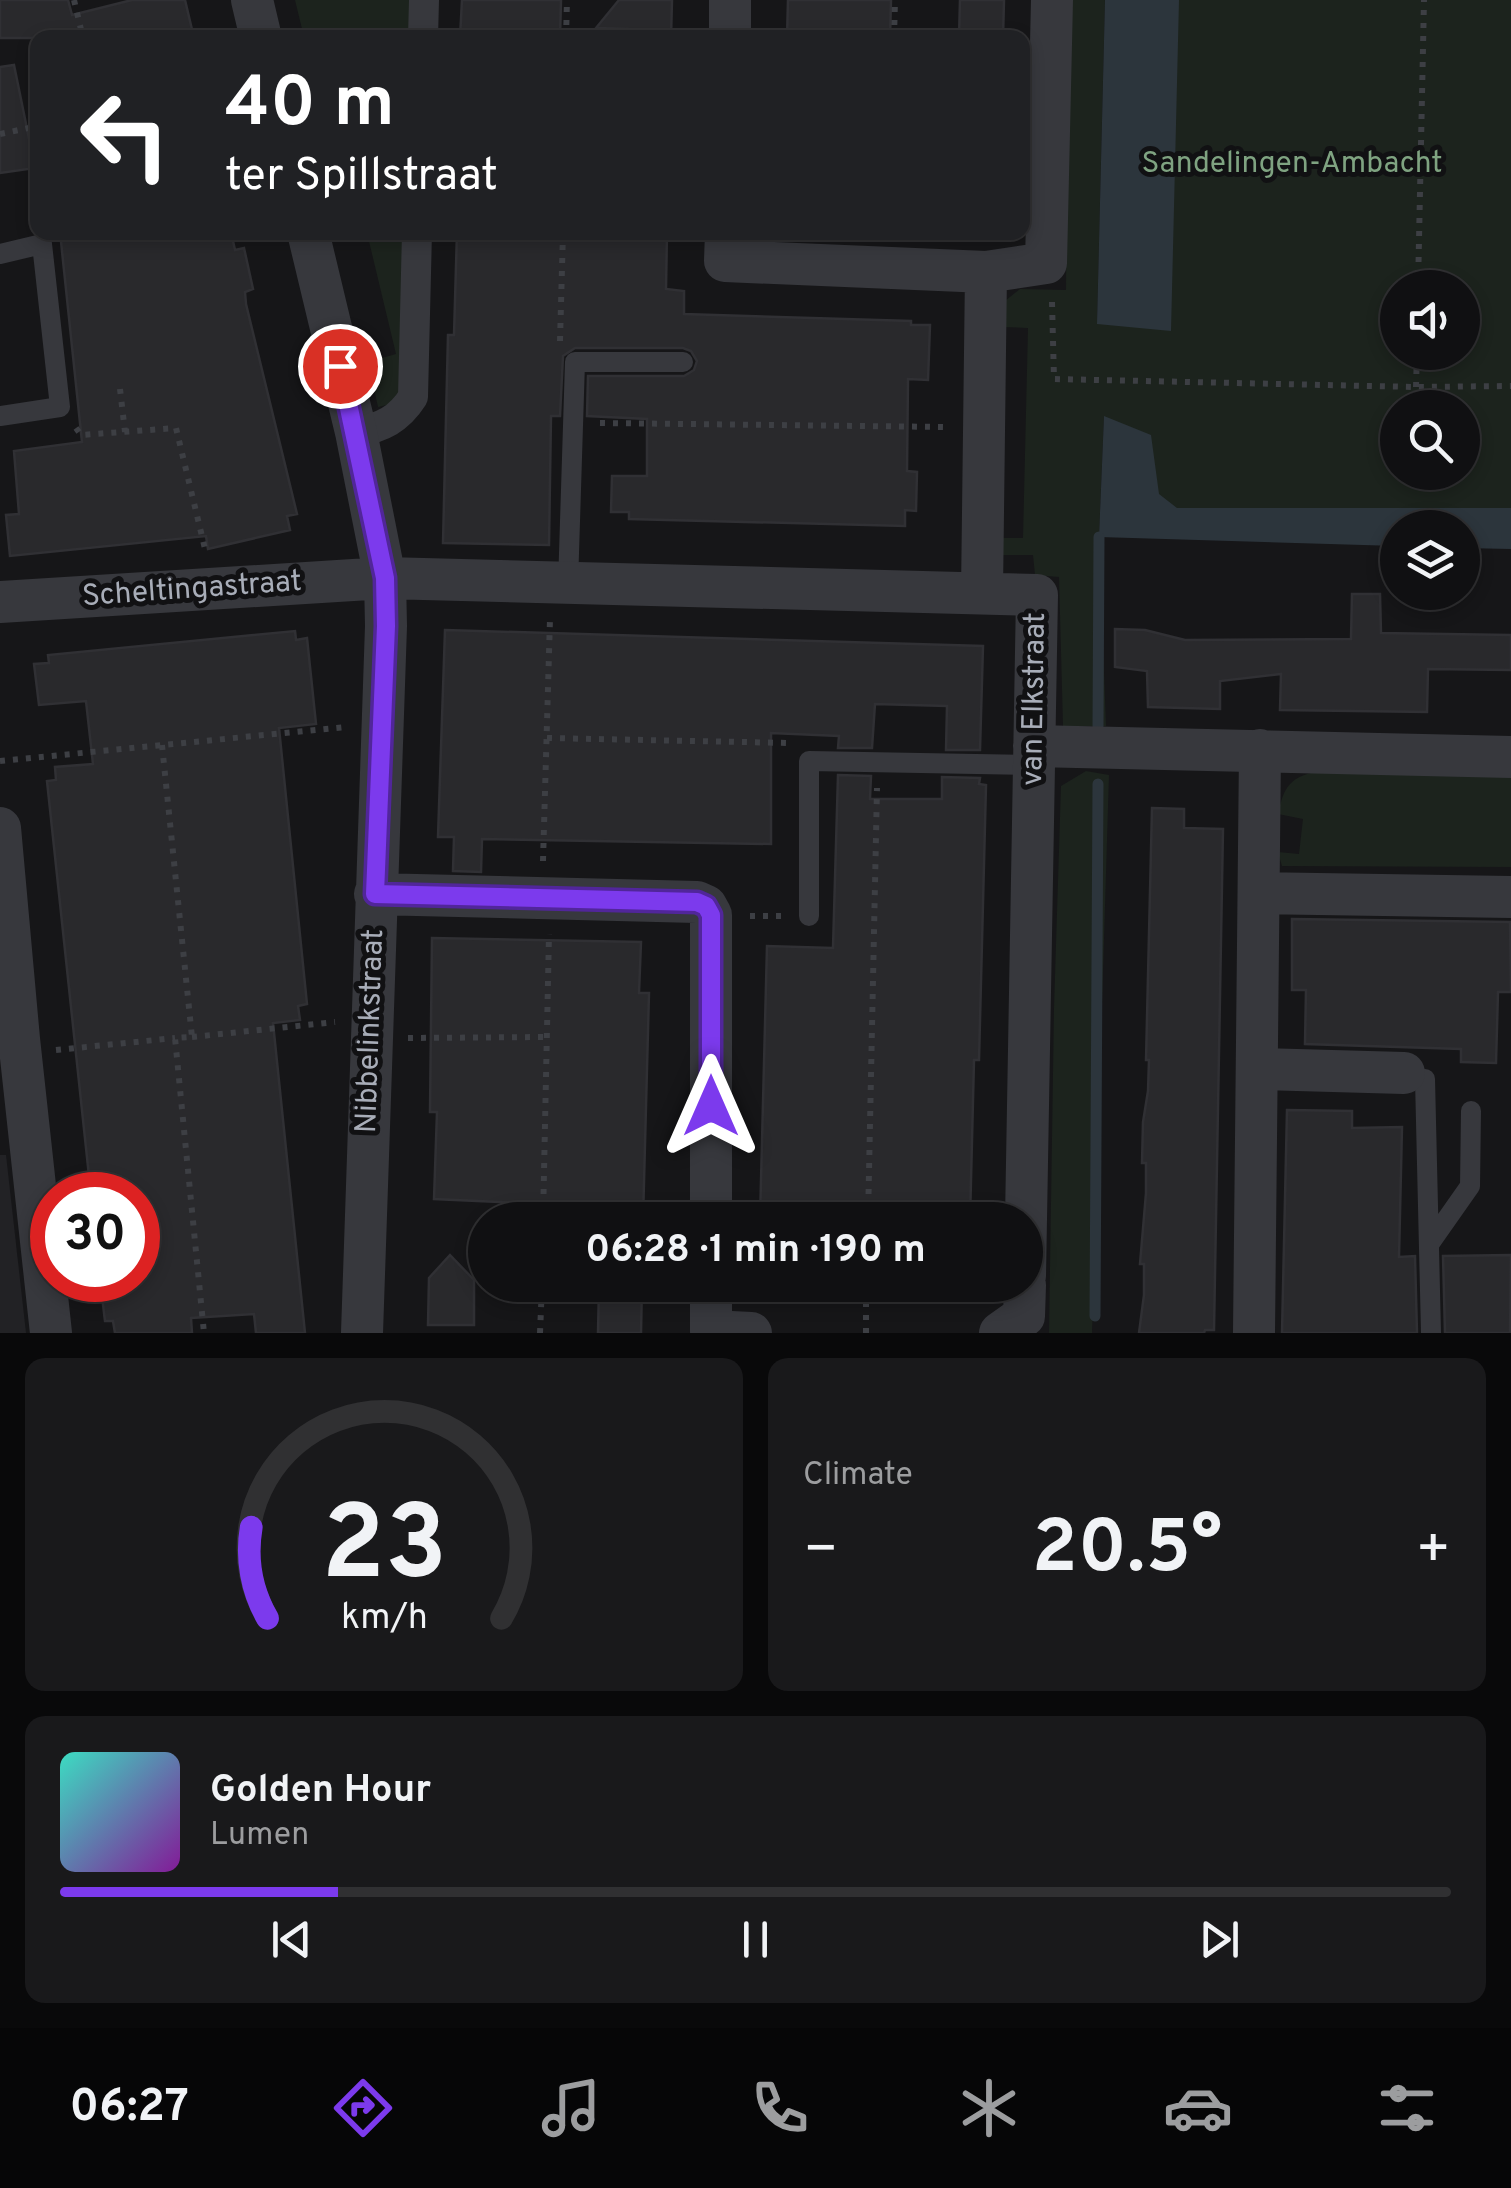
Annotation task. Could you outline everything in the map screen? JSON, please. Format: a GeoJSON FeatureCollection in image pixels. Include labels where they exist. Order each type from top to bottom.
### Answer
{"type":"FeatureCollection","features":[{"type":"Feature","properties":{"kind":"street"},"geometry":{"type":"LineString","coordinates":[[252,0],[259,30]]}},
{"type":"Feature","properties":{"kind":"street"},"geometry":{"type":"LineString","coordinates":[[422,30],[424,0]]}},
{"type":"Feature","properties":{"kind":"street"},"geometry":{"type":"LineString","coordinates":[[730,0],[730,30]]}},
{"type":"Feature","properties":{"kind":"street"},"geometry":{"type":"LineString","coordinates":[[726,240],[726,262],[986,272],[1046,263],[1052,0]]}},
{"type":"Feature","properties":{"kind":"street","name":"Nibbelinkstraat"},"geometry":{"type":"LineString","coordinates":[[310,240],[356,432],[385,578],[362,1333]]}},
{"type":"Feature","properties":{"kind":"street"},"geometry":{"type":"LineString","coordinates":[[356,432],[377,429],[402,413],[413,397],[417,240]]}},
{"type":"Feature","properties":{"kind":"street"},"geometry":{"type":"LineString","coordinates":[[982,592],[986,272]]}},
{"type":"Feature","properties":{"kind":"street","name":"van Elkstraat"},"geometry":{"type":"LineString","coordinates":[[385,578],[1037,595],[1026,1202]]}},
{"type":"Feature","properties":{"kind":"street","name":"Scheltingastraat"},"geometry":{"type":"LineString","coordinates":[[0,602],[385,578]]}},
{"type":"Feature","properties":{"kind":"street"},"geometry":{"type":"LineString","coordinates":[[1254,1333],[1260,750]]}},
{"type":"Feature","properties":{"kind":"street"},"geometry":{"type":"LineString","coordinates":[[1034,756],[1260,750],[1511,757]]}},
{"type":"Feature","properties":{"kind":"street"},"geometry":{"type":"LineString","coordinates":[[0,828],[51,1333]]}},
{"type":"Feature","properties":{"kind":"street"},"geometry":{"type":"LineString","coordinates":[[1260,893],[1511,897]]}},
{"type":"Feature","properties":{"kind":"street"},"geometry":{"type":"LineString","coordinates":[[375,894],[697,902],[706,906],[711,915],[711,1202]]}},
{"type":"Feature","properties":{"kind":"street"},"geometry":{"type":"LineString","coordinates":[[1258,1069],[1414,1076]]}},
{"type":"Feature","properties":{"kind":"street"},"geometry":{"type":"LineString","coordinates":[[711,1302],[711,1330],[751,1333]]}},
{"type":"Feature","properties":{"kind":"street"},"geometry":{"type":"LineString","coordinates":[[1000,1333],[1024,1316],[1024,1302]]}},
{"type":"Feature","properties":{"kind":"lane"},"geometry":{"type":"LineString","coordinates":[[0,254],[42,244],[60,408],[0,416]]}},
{"type":"Feature","properties":{"kind":"lane"},"geometry":{"type":"LineString","coordinates":[[560,584],[575,362],[683,362]]}},
{"type":"Feature","properties":{"kind":"lane"},"geometry":{"type":"LineString","coordinates":[[809,916],[809,761],[1034,756]]}},
{"type":"Feature","properties":{"kind":"lane"},"geometry":{"type":"LineString","coordinates":[[1414,1076],[1430,1243],[1432,1333]]}},
{"type":"Feature","properties":{"kind":"lane"},"geometry":{"type":"LineString","coordinates":[[1430,1243],[1470,1186],[1471,1111]]}},
{"type":"Feature","properties":{"kind":"path"},"geometry":{"type":"LineString","coordinates":[[74,0],[81,30]]}},
{"type":"Feature","properties":{"kind":"path"},"geometry":{"type":"LineString","coordinates":[[566,30],[567,0]]}},
{"type":"Feature","properties":{"kind":"path"},"geometry":{"type":"LineString","coordinates":[[894,30],[895,0]]}},
{"type":"Feature","properties":{"kind":"path"},"geometry":{"type":"LineString","coordinates":[[1418,270],[1424,0]]}},
{"type":"Feature","properties":{"kind":"path"},"geometry":{"type":"LineString","coordinates":[[0,134],[30,128]]}},
{"type":"Feature","properties":{"kind":"path"},"geometry":{"type":"LineString","coordinates":[[562,240],[560,343],[575,362]]}},
{"type":"Feature","properties":{"kind":"path"},"geometry":{"type":"LineString","coordinates":[[1046,263],[1051,282],[1054,379],[1511,386]]}},
{"type":"Feature","properties":{"kind":"path"},"geometry":{"type":"LineString","coordinates":[[1416,370],[1416,387]]}},
{"type":"Feature","properties":{"kind":"path"},"geometry":{"type":"LineString","coordinates":[[120,389],[126,432]]}},
{"type":"Feature","properties":{"kind":"path"},"geometry":{"type":"LineString","coordinates":[[60,408],[81,435],[176,428],[214,588]]}},
{"type":"Feature","properties":{"kind":"path"},"geometry":{"type":"LineString","coordinates":[[573,422],[984,427]]}},
{"type":"Feature","properties":{"kind":"path"},"geometry":{"type":"LineString","coordinates":[[543,1202],[548,738],[560,584]]}},
{"type":"Feature","properties":{"kind":"path"},"geometry":{"type":"LineString","coordinates":[[0,761],[382,722]]}},
{"type":"Feature","properties":{"kind":"path"},"geometry":{"type":"LineString","coordinates":[[548,738],[788,741],[809,761]]}},
{"type":"Feature","properties":{"kind":"path"},"geometry":{"type":"LineString","coordinates":[[162,745],[192,1037]]}},
{"type":"Feature","properties":{"kind":"path"},"geometry":{"type":"LineString","coordinates":[[868,1202],[878,762]]}},
{"type":"Feature","properties":{"kind":"path"},"geometry":{"type":"LineString","coordinates":[[711,915],[809,916]]}},
{"type":"Feature","properties":{"kind":"path"},"geometry":{"type":"LineString","coordinates":[[20,1055],[174,1038],[371,1028],[547,1038]]}},
{"type":"Feature","properties":{"kind":"path"},"geometry":{"type":"LineString","coordinates":[[174,1038],[204,1333]]}},
{"type":"Feature","properties":{"kind":"path"},"geometry":{"type":"LineString","coordinates":[[540,1333],[541,1302]]}},
{"type":"Feature","properties":{"kind":"path"},"geometry":{"type":"LineString","coordinates":[[866,1302],[866,1333]]}},
{"type":"Feature","properties":{"kind":"shaded area"},"geometry":{"type":"Polygon","coordinates":[[[1105,0],[1179,0],[1171,331],[1097,324],[1105,0]]]}},
{"type":"Feature","properties":{"kind":"shaded area"},"geometry":{"type":"Polygon","coordinates":[[[1104,416],[1151,435],[1159,494],[1177,508],[1511,508],[1511,549],[1480,548],[1480,510],[1380,510],[1380,545],[1099,537],[1104,416]]]}},
{"type":"Feature","properties":{"kind":"shaded area"},"geometry":{"type":"Polygon","coordinates":[[[0,1155],[6,1155],[26,1333],[0,1333],[0,1155]]]}},
{"type":"Feature","properties":{"kind":"green space"},"geometry":{"type":"Polygon","coordinates":[[[295,0],[413,0],[412,30],[302,30],[295,0]]]}},
{"type":"Feature","properties":{"kind":"green space","name":"Sandelingen-Ambacht"},"geometry":{"type":"Polygon","coordinates":[[[1068,0],[1105,0],[1097,323],[1129,0],[1511,0],[1511,522],[1480,521],[1480,510],[1380,510],[1380,517],[1124,508],[1104,416],[1099,537],[1106,726],[1063,726],[1059,577],[1035,575],[1033,555],[997,555],[998,538],[1023,538],[1028,328],[1002,327],[1005,301],[1020,289],[1066,290],[1068,0]]]}},
{"type":"Feature","properties":{"kind":"green space"},"geometry":{"type":"Polygon","coordinates":[[[369,240],[406,240],[405,391],[396,403],[378,407],[368,362],[396,354],[369,240]]]}},
{"type":"Feature","properties":{"kind":"green space"},"geometry":{"type":"Polygon","coordinates":[[[1086,771],[1109,775],[1092,1333],[1049,1333],[1061,786],[1086,771]]]}},
{"type":"Feature","properties":{"kind":"green space"},"geometry":{"type":"Polygon","coordinates":[[[1319,771],[1511,777],[1511,867],[1282,866],[1278,852],[1299,854],[1303,819],[1278,814],[1283,796],[1295,780],[1319,771]]]}},
{"type":"Feature","properties":{"kind":"building"},"geometry":{"type":"Polygon","coordinates":[[[0,0],[68,0],[72,15],[132,0],[185,0],[192,30],[30,30],[30,38],[0,38],[0,0]]]}},
{"type":"Feature","properties":{"kind":"building"},"geometry":{"type":"Polygon","coordinates":[[[462,0],[561,0],[560,30],[460,30],[462,0]]]}},
{"type":"Feature","properties":{"kind":"building"},"geometry":{"type":"Polygon","coordinates":[[[619,0],[672,0],[671,30],[596,28],[619,0]]]}},
{"type":"Feature","properties":{"kind":"building"},"geometry":{"type":"Polygon","coordinates":[[[788,0],[891,0],[890,30],[787,30],[788,0]]]}},
{"type":"Feature","properties":{"kind":"building"},"geometry":{"type":"Polygon","coordinates":[[[960,0],[1004,0],[1003,30],[959,30],[960,0]]]}},
{"type":"Feature","properties":{"kind":"building"},"geometry":{"type":"Polygon","coordinates":[[[14,65],[30,143],[30,169],[0,173],[0,67],[14,65]]]}},
{"type":"Feature","properties":{"kind":"building"},"geometry":{"type":"Polygon","coordinates":[[[61,240],[233,240],[235,250],[244,248],[253,289],[245,292],[246,304],[297,514],[287,516],[290,530],[208,549],[206,536],[10,556],[6,515],[19,514],[14,451],[82,442],[61,240]]]}},
{"type":"Feature","properties":{"kind":"building"},"geometry":{"type":"Polygon","coordinates":[[[457,240],[667,240],[666,289],[684,291],[684,314],[911,321],[911,325],[930,325],[928,380],[908,379],[907,471],[917,472],[916,511],[905,510],[905,526],[629,519],[629,512],[611,512],[612,476],[647,476],[647,419],[587,416],[588,376],[684,376],[694,370],[697,361],[691,351],[683,348],[575,348],[563,356],[560,416],[551,416],[549,545],[443,543],[448,335],[454,335],[457,240]]]}},
{"type":"Feature","properties":{"kind":"building"},"geometry":{"type":"Polygon","coordinates":[[[1352,594],[1380,594],[1381,633],[1511,635],[1511,670],[1428,669],[1427,712],[1280,710],[1281,674],[1220,681],[1220,709],[1148,707],[1147,671],[1115,667],[1115,629],[1145,630],[1185,640],[1351,639],[1352,594]]]}},
{"type":"Feature","properties":{"kind":"building"},"geometry":{"type":"Polygon","coordinates":[[[445,630],[983,646],[980,750],[946,750],[947,706],[875,704],[872,748],[838,748],[839,736],[771,733],[771,844],[482,839],[481,872],[453,871],[454,837],[438,837],[445,630]]]}},
{"type":"Feature","properties":{"kind":"building"},"geometry":{"type":"Polygon","coordinates":[[[295,631],[296,640],[307,638],[316,724],[279,728],[307,1004],[298,1006],[300,1020],[273,1023],[305,1333],[256,1333],[254,1314],[191,1318],[192,1333],[115,1333],[113,1321],[105,1321],[103,1302],[160,1302],[160,1172],[89,1172],[47,781],[56,780],[55,767],[93,764],[86,701],[39,705],[34,664],[49,663],[48,655],[295,631]]]}},
{"type":"Feature","properties":{"kind":"building"},"geometry":{"type":"Polygon","coordinates":[[[838,775],[871,776],[870,799],[942,799],[942,777],[980,778],[979,784],[986,785],[979,1060],[974,1060],[970,1202],[760,1202],[767,946],[833,948],[838,775]]]}},
{"type":"Feature","properties":{"kind":"building"},"geometry":{"type":"Polygon","coordinates":[[[1152,808],[1184,809],[1184,828],[1223,829],[1214,1330],[1204,1333],[1139,1333],[1144,1295],[1144,1264],[1140,1264],[1146,1193],[1146,1163],[1142,1163],[1149,1060],[1152,808]]]}},
{"type":"Feature","properties":{"kind":"building"},"geometry":{"type":"Polygon","coordinates":[[[1292,919],[1510,922],[1511,992],[1498,992],[1496,1063],[1461,1062],[1461,1049],[1305,1044],[1306,990],[1292,990],[1292,919]]]}},
{"type":"Feature","properties":{"kind":"building"},"geometry":{"type":"Polygon","coordinates":[[[432,938],[641,942],[639,993],[649,993],[643,1202],[434,1199],[437,1112],[430,1112],[432,938]]]}},
{"type":"Feature","properties":{"kind":"building"},"geometry":{"type":"Polygon","coordinates":[[[1287,1110],[1352,1111],[1352,1128],[1402,1127],[1399,1257],[1415,1256],[1417,1333],[1282,1333],[1287,1110]]]}},
{"type":"Feature","properties":{"kind":"building"},"geometry":{"type":"Polygon","coordinates":[[[450,1255],[468,1274],[468,1302],[474,1302],[474,1325],[428,1325],[429,1278],[450,1255]]]}},
{"type":"Feature","properties":{"kind":"building"},"geometry":{"type":"Polygon","coordinates":[[[1511,1255],[1510,1333],[1445,1333],[1443,1256],[1511,1255]]]}},
{"type":"Feature","properties":{"kind":"building"},"geometry":{"type":"Polygon","coordinates":[[[599,1302],[642,1302],[641,1333],[598,1333],[599,1302]]]}},
{"type":"Feature","properties":{"kind":"waterway"},"geometry":{"type":"LineString","coordinates":[[1098,726],[1099,537]]}},
{"type":"Feature","properties":{"kind":"waterway"},"geometry":{"type":"LineString","coordinates":[[1095,1316],[1098,784]]}},
{"type":"Feature","properties":{"kind":"route"},"geometry":{"type":"LineString","coordinates":[[340,366],[385,578],[375,894],[697,902],[706,906],[711,915],[711,1106]]}}]}
